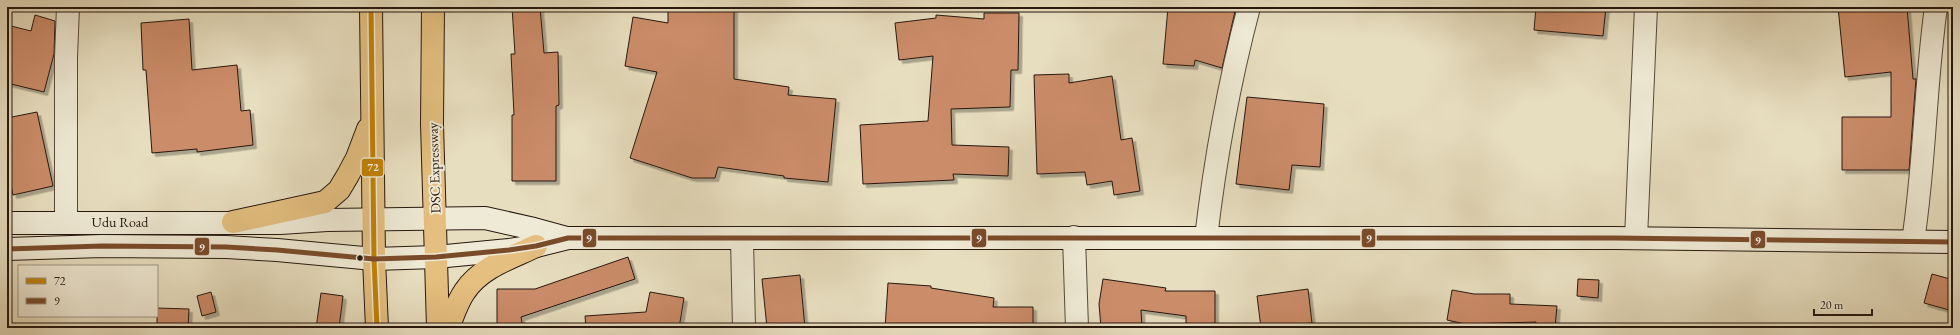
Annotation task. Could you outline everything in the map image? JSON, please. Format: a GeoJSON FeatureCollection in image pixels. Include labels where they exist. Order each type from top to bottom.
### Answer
{"type":"FeatureCollection","features":[{"type":"Feature","properties":{"kind":"main road"},"geometry":{"type":"LineString","coordinates":[[66,223],[66,57],[68,7]]}},
{"type":"Feature","properties":{"kind":"main road"},"geometry":{"type":"LineString","coordinates":[[371,7],[373,220],[377,328]]}},
{"type":"Feature","properties":{"kind":"main road","name":"DSC Expressway"},"geometry":{"type":"LineString","coordinates":[[433,7],[432,124],[438,328]]}},
{"type":"Feature","properties":{"kind":"main road"},"geometry":{"type":"LineString","coordinates":[[1206,238],[1215,164],[1240,38],[1249,7]]}},
{"type":"Feature","properties":{"kind":"main road"},"geometry":{"type":"LineString","coordinates":[[1636,238],[1646,7]]}},
{"type":"Feature","properties":{"kind":"main road"},"geometry":{"type":"LineString","coordinates":[[1913,241],[1920,193],[1926,107],[1936,7]]}},
{"type":"Feature","properties":{"kind":"main road"},"geometry":{"type":"LineString","coordinates":[[233,222],[325,202],[339,190],[357,158],[373,114]]}},
{"type":"Feature","properties":{"kind":"main road","name":"Udu Road"},"geometry":{"type":"LineString","coordinates":[[7,223],[233,222],[485,218],[534,228],[568,238]]}},
{"type":"Feature","properties":{"kind":"main road"},"geometry":{"type":"LineString","coordinates":[[1074,237],[1077,328]]}},
{"type":"Feature","properties":{"kind":"main road"},"geometry":{"type":"LineString","coordinates":[[568,238],[1636,238],[1953,242]]}},
{"type":"Feature","properties":{"kind":"main road","name":"Udu Road"},"geometry":{"type":"LineString","coordinates":[[7,249],[102,246],[226,247],[374,259],[436,257],[536,246],[568,238]]}},
{"type":"Feature","properties":{"kind":"main road"},"geometry":{"type":"LineString","coordinates":[[742,239],[744,328]]}},
{"type":"Feature","properties":{"kind":"main road"},"geometry":{"type":"LineString","coordinates":[[448,328],[465,291],[479,275],[496,265],[536,246]]}},
{"type":"Feature","properties":{"kind":"building"},"geometry":{"type":"Polygon","coordinates":[[[512,7],[540,7],[544,53],[558,52],[559,105],[556,106],[556,181],[512,181],[512,115],[514,115],[511,54],[515,54],[512,7]]]}},
{"type":"Feature","properties":{"kind":"building"},"geometry":{"type":"Polygon","coordinates":[[[668,7],[734,7],[734,79],[789,87],[788,95],[836,99],[828,182],[784,178],[784,176],[718,167],[715,178],[692,178],[630,158],[657,72],[625,66],[633,17],[668,23],[668,7]]]}},
{"type":"Feature","properties":{"kind":"building"},"geometry":{"type":"Polygon","coordinates":[[[1168,7],[1236,7],[1222,68],[1195,60],[1194,66],[1163,64],[1168,7]]]}},
{"type":"Feature","properties":{"kind":"building"},"geometry":{"type":"Polygon","coordinates":[[[1536,7],[1606,7],[1603,36],[1534,30],[1536,7]]]}},
{"type":"Feature","properties":{"kind":"building"},"geometry":{"type":"Polygon","coordinates":[[[1838,7],[1907,7],[1913,79],[1916,79],[1909,170],[1842,170],[1842,117],[1891,117],[1891,72],[1845,77],[1838,7]]]}},
{"type":"Feature","properties":{"kind":"building"},"geometry":{"type":"Polygon","coordinates":[[[984,13],[1019,13],[1018,70],[1011,70],[1010,107],[951,109],[952,145],[1009,147],[1008,176],[953,174],[954,180],[863,184],[860,125],[928,121],[933,56],[899,60],[895,23],[936,18],[936,15],[984,19],[984,13]]]}},
{"type":"Feature","properties":{"kind":"building"},"geometry":{"type":"Polygon","coordinates":[[[35,15],[55,21],[54,54],[44,92],[7,83],[7,25],[31,31],[35,15]]]}},
{"type":"Feature","properties":{"kind":"building"},"geometry":{"type":"Polygon","coordinates":[[[189,19],[192,70],[237,65],[241,111],[250,110],[253,145],[197,152],[197,149],[152,153],[146,70],[143,70],[141,23],[189,19]]]}},
{"type":"Feature","properties":{"kind":"building"},"geometry":{"type":"Polygon","coordinates":[[[1069,74],[1069,83],[1112,76],[1121,140],[1132,138],[1140,191],[1114,195],[1112,181],[1087,185],[1085,172],[1037,174],[1034,75],[1069,74]]]}},
{"type":"Feature","properties":{"kind":"building"},"geometry":{"type":"Polygon","coordinates":[[[1247,97],[1324,104],[1320,167],[1292,165],[1289,190],[1236,184],[1247,97]]]}},
{"type":"Feature","properties":{"kind":"building"},"geometry":{"type":"Polygon","coordinates":[[[37,112],[53,186],[13,195],[7,166],[7,118],[37,112]]]}},
{"type":"Feature","properties":{"kind":"building"},"geometry":{"type":"Polygon","coordinates":[[[628,257],[635,279],[521,317],[523,328],[497,328],[497,289],[535,289],[628,257]]]}},
{"type":"Feature","properties":{"kind":"building"},"geometry":{"type":"Polygon","coordinates":[[[1932,274],[1950,279],[1948,286],[1953,287],[1953,311],[1924,303],[1932,274]]]}},
{"type":"Feature","properties":{"kind":"building"},"geometry":{"type":"Polygon","coordinates":[[[800,275],[805,328],[767,328],[762,279],[800,275]]]}},
{"type":"Feature","properties":{"kind":"building"},"geometry":{"type":"Polygon","coordinates":[[[1103,279],[1166,288],[1165,291],[1215,291],[1215,328],[1186,328],[1186,316],[1141,310],[1142,328],[1101,328],[1099,304],[1103,279]]]}},
{"type":"Feature","properties":{"kind":"building"},"geometry":{"type":"Polygon","coordinates":[[[1578,279],[1599,280],[1598,298],[1577,296],[1578,279]]]}},
{"type":"Feature","properties":{"kind":"building"},"geometry":{"type":"Polygon","coordinates":[[[888,283],[931,286],[931,288],[994,298],[993,307],[1033,307],[1033,328],[885,328],[888,283]]]}},
{"type":"Feature","properties":{"kind":"building"},"geometry":{"type":"Polygon","coordinates":[[[1308,289],[1312,323],[1261,328],[1257,296],[1308,289]]]}},
{"type":"Feature","properties":{"kind":"building"},"geometry":{"type":"Polygon","coordinates":[[[1452,290],[1474,294],[1510,294],[1510,304],[1557,306],[1555,328],[1535,328],[1536,322],[1465,324],[1447,320],[1452,290]]]}},
{"type":"Feature","properties":{"kind":"building"},"geometry":{"type":"Polygon","coordinates":[[[211,292],[216,312],[202,316],[197,296],[211,292]]]}},
{"type":"Feature","properties":{"kind":"building"},"geometry":{"type":"Polygon","coordinates":[[[650,292],[684,298],[679,328],[586,328],[585,316],[646,312],[650,292]]]}},
{"type":"Feature","properties":{"kind":"building"},"geometry":{"type":"Polygon","coordinates":[[[321,293],[343,296],[339,328],[316,328],[321,293]]]}},
{"type":"Feature","properties":{"kind":"building"},"geometry":{"type":"Polygon","coordinates":[[[158,308],[189,309],[188,328],[157,328],[158,308]]]}},
{"type":"Feature","properties":{"kind":"transit line","name":"72"},"geometry":{"type":"LineString","coordinates":[[371,7],[374,259],[377,328]]}},
{"type":"Feature","properties":{"kind":"transit line","name":"9"},"geometry":{"type":"LineString","coordinates":[[7,249],[102,246],[226,247],[374,259],[436,257],[509,250],[536,246],[568,238],[1614,238],[1953,242]]}}]}
